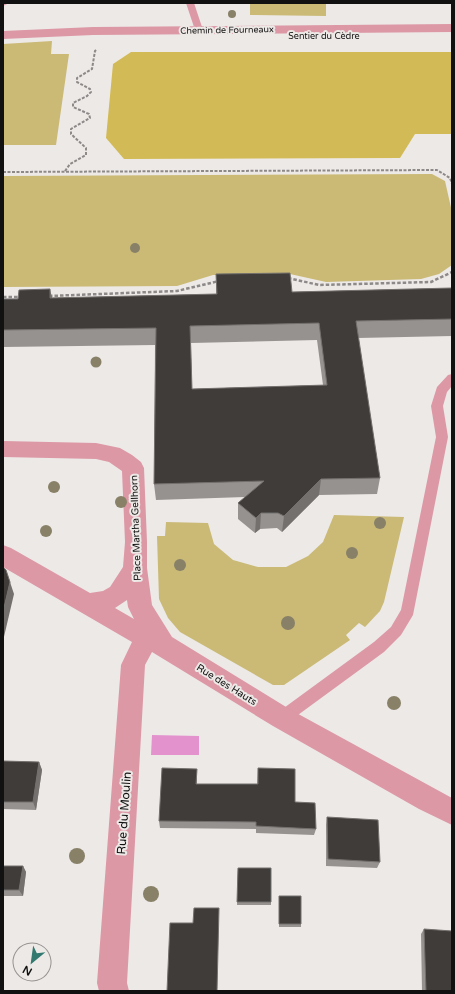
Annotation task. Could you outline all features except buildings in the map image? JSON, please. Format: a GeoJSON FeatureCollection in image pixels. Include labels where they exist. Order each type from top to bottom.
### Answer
{"type":"FeatureCollection","features":[{"type":"Feature","properties":{"kind":"street","name":"Chemin de Fourneaux"},"geometry":{"type":"LineString","coordinates":[[3,35],[92,31],[452,28]]}},
{"type":"Feature","properties":{"kind":"street","name":"Place Martha Gellhorn"},"geometry":{"type":"LineString","coordinates":[[3,449],[109,452],[123,458],[133,468],[135,479],[135,568],[140,607],[154,641]]}},
{"type":"Feature","properties":{"kind":"street","name":"Rue des Hauts"},"geometry":{"type":"LineString","coordinates":[[3,555],[154,641],[282,718],[452,812]]}},
{"type":"Feature","properties":{"kind":"street"},"geometry":{"type":"LineString","coordinates":[[89,604],[107,602],[117,595],[126,586],[135,568]]}},
{"type":"Feature","properties":{"kind":"street","name":"Rue du Moulin"},"geometry":{"type":"LineString","coordinates":[[114,991],[112,983],[133,665],[154,641]]}},
{"type":"Feature","properties":{"kind":"lane"},"geometry":{"type":"LineString","coordinates":[[182,3],[194,15]]}},
{"type":"Feature","properties":{"kind":"lane"},"geometry":{"type":"LineString","coordinates":[[190,3],[199,30]]}},
{"type":"Feature","properties":{"kind":"lane"},"geometry":{"type":"LineString","coordinates":[[282,718],[379,648],[396,631],[408,611],[442,437],[437,406],[441,390],[452,378]]}},
{"type":"Feature","properties":{"kind":"path"},"geometry":{"type":"LineString","coordinates":[[65,171],[70,164],[86,155],[86,148],[71,134],[72,129],[90,118],[89,114],[74,107],[73,102],[87,96],[91,92],[90,88],[77,82],[77,78],[92,69],[95,51],[99,47]]}},
{"type":"Feature","properties":{"kind":"path"},"geometry":{"type":"LineString","coordinates":[[3,172],[437,170],[450,178],[452,184]]}},
{"type":"Feature","properties":{"kind":"path"},"geometry":{"type":"LineString","coordinates":[[287,278],[319,285],[431,282],[452,272]]}},
{"type":"Feature","properties":{"kind":"path"},"geometry":{"type":"LineString","coordinates":[[42,296],[177,291],[213,281],[220,281]]}},
{"type":"Feature","properties":{"kind":"path"},"geometry":{"type":"LineString","coordinates":[[3,297],[27,296]]}},
{"type":"Feature","properties":{"kind":"shaded area"},"geometry":{"type":"Polygon","coordinates":[[[250,3],[326,3],[326,16],[250,15],[250,3]]]}},
{"type":"Feature","properties":{"kind":"shaded area"},"geometry":{"type":"Polygon","coordinates":[[[52,41],[51,54],[69,54],[56,145],[3,145],[3,44],[52,41]]]}},
{"type":"Feature","properties":{"kind":"shaded area"},"geometry":{"type":"Polygon","coordinates":[[[131,52],[452,52],[452,134],[415,134],[400,158],[124,159],[106,138],[113,64],[131,52]]]}},
{"type":"Feature","properties":{"kind":"shaded area"},"geometry":{"type":"Polygon","coordinates":[[[432,174],[445,181],[452,212],[452,265],[439,274],[421,279],[326,282],[290,274],[213,275],[177,286],[3,287],[3,176],[432,174]]]}},
{"type":"Feature","properties":{"kind":"shaded area"},"geometry":{"type":"Polygon","coordinates":[[[334,515],[404,517],[384,602],[380,611],[365,627],[359,623],[346,635],[350,640],[284,685],[273,685],[180,632],[168,618],[159,599],[157,536],[165,536],[166,522],[208,523],[214,544],[233,560],[258,567],[286,567],[308,556],[323,542],[334,515]]]}},
{"type":"Feature","properties":{"kind":"shaded area"},"geometry":{"type":"Polygon","coordinates":[[[152,735],[199,736],[199,755],[151,755],[152,735]]]}}]}
